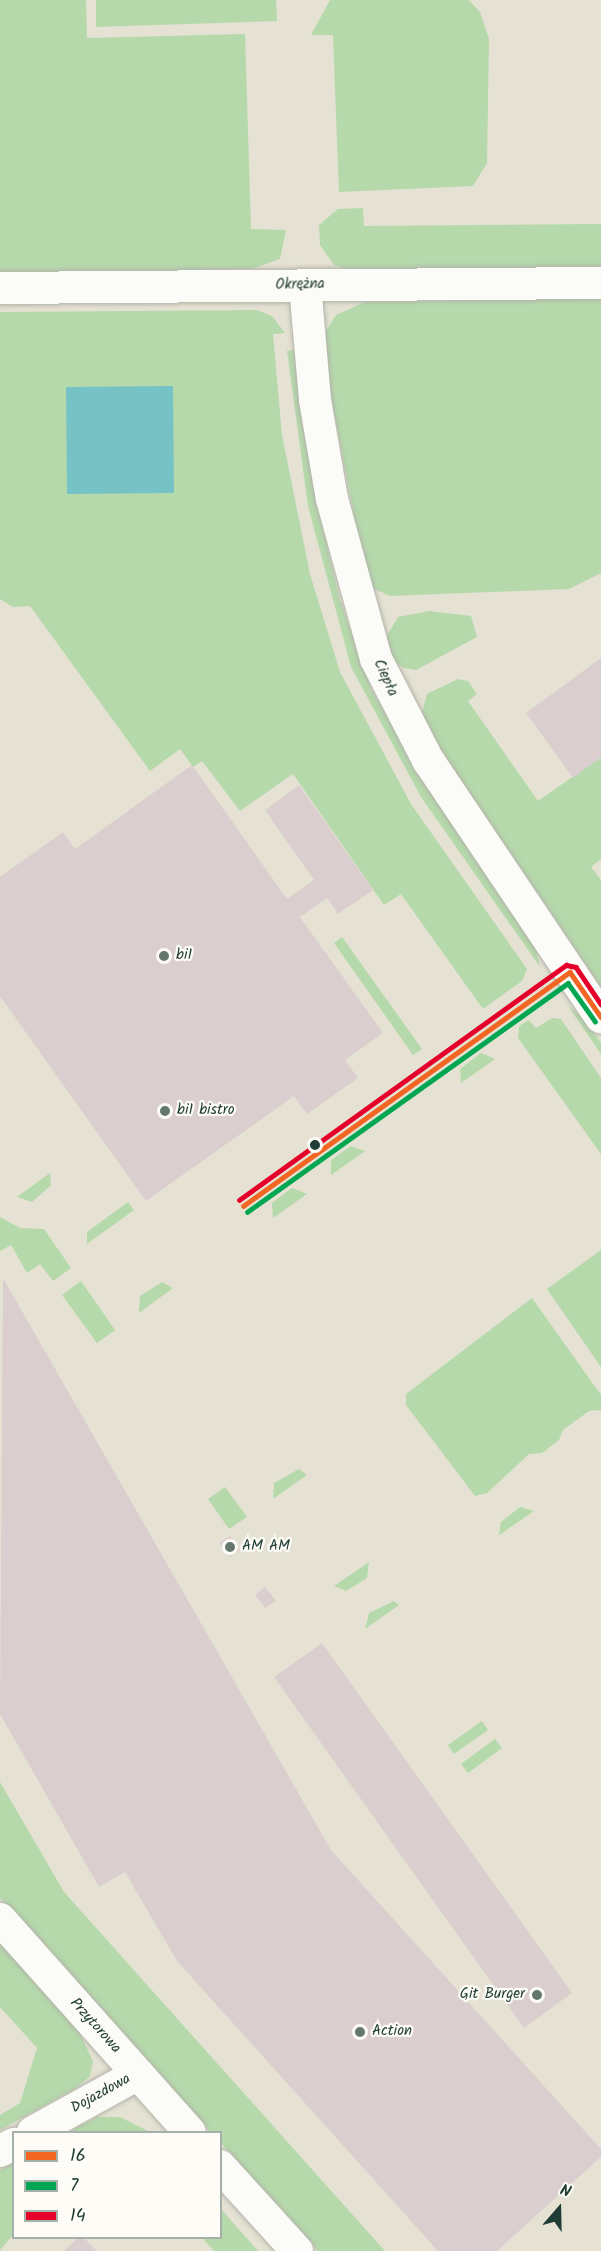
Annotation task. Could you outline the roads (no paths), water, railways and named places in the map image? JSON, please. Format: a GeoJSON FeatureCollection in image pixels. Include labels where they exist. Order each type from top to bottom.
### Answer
{"type":"FeatureCollection","features":[{"type":"Feature","properties":{"kind":"street","name":"Okrężna"},"geometry":{"type":"LineString","coordinates":[[0,288],[601,283]]}},
{"type":"Feature","properties":{"kind":"street","name":"Ciepła"},"geometry":{"type":"LineString","coordinates":[[305,285],[330,489],[376,659],[428,760],[601,1017]]}},
{"type":"Feature","properties":{"kind":"street","name":"Przytorowa"},"geometry":{"type":"LineString","coordinates":[[0,1919],[188,2131]]}},
{"type":"Feature","properties":{"kind":"street","name":"Dojazdowa"},"geometry":{"type":"LineString","coordinates":[[37,2131],[138,2074]]}},
{"type":"Feature","properties":{"kind":"street"},"geometry":{"type":"LineString","coordinates":[[222,2168],[297,2251]]}},
{"type":"Feature","properties":{"kind":"water"},"geometry":{"type":"Polygon","coordinates":[[[173,386],[174,493],[67,494],[66,387],[173,386]]]}},
{"type":"Feature","properties":{"kind":"place","name":"bi1"},"geometry":{"type":"Point","coordinates":[164,956]}},
{"type":"Feature","properties":{"kind":"place","name":"bi1 bistro"},"geometry":{"type":"Point","coordinates":[165,1111]}},
{"type":"Feature","properties":{"kind":"place","name":"AM AM"},"geometry":{"type":"Point","coordinates":[230,1547]}},
{"type":"Feature","properties":{"kind":"place","name":"Git Burger"},"geometry":{"type":"Point","coordinates":[537,1995]}},
{"type":"Feature","properties":{"kind":"place","name":"Action"},"geometry":{"type":"Point","coordinates":[360,2032]}}]}
